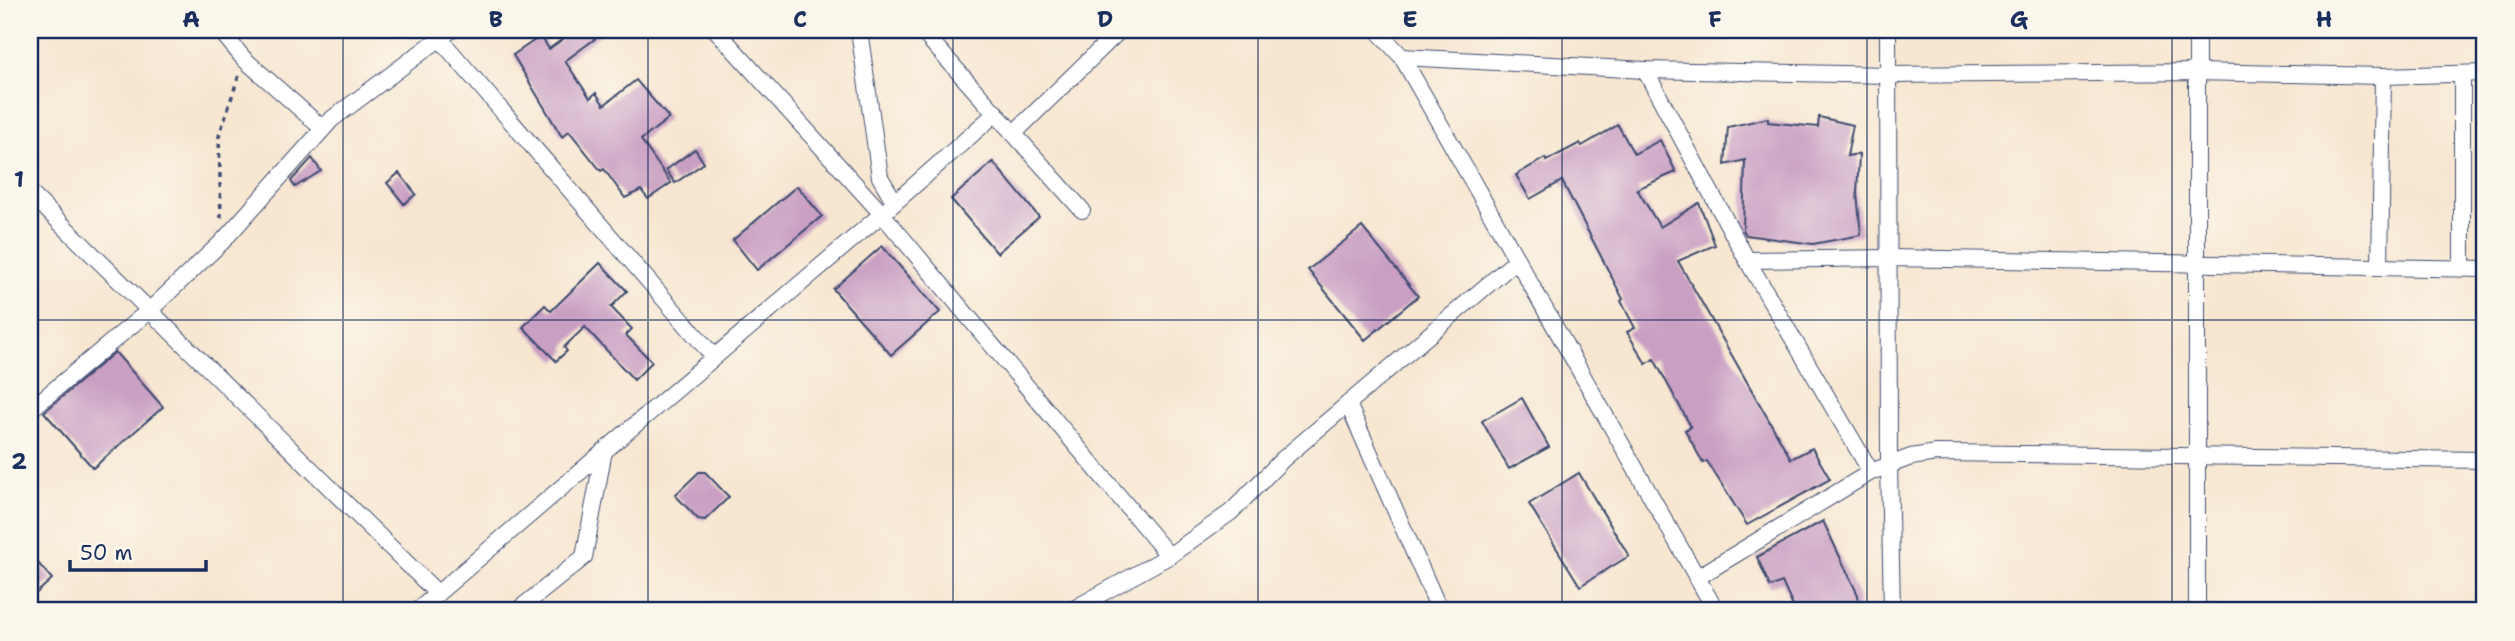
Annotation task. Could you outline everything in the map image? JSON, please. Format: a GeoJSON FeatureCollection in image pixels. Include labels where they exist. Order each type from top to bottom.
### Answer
{"type":"FeatureCollection","features":[{"type":"Feature","properties":{"kind":"street"},"geometry":{"type":"LineString","coordinates":[[220,30],[244,59],[322,128]]}},
{"type":"Feature","properties":{"kind":"street"},"geometry":{"type":"LineString","coordinates":[[716,30],[882,214],[1169,556]]}},
{"type":"Feature","properties":{"kind":"street"},"geometry":{"type":"LineString","coordinates":[[859,30],[880,177],[894,201]]}},
{"type":"Feature","properties":{"kind":"street"},"geometry":{"type":"LineString","coordinates":[[921,30],[1082,210]]}},
{"type":"Feature","properties":{"kind":"street"},"geometry":{"type":"LineString","coordinates":[[1014,133],[1120,30]]}},
{"type":"Feature","properties":{"kind":"street"},"geometry":{"type":"LineString","coordinates":[[1377,30],[1402,57],[1716,611]]}},
{"type":"Feature","properties":{"kind":"street"},"geometry":{"type":"LineString","coordinates":[[1888,30],[1892,611]]}},
{"type":"Feature","properties":{"kind":"street"},"geometry":{"type":"LineString","coordinates":[[2197,30],[2197,611]]}},
{"type":"Feature","properties":{"kind":"street"},"geometry":{"type":"LineString","coordinates":[[30,410],[151,309],[222,242],[322,128],[446,34],[714,357]]}},
{"type":"Feature","properties":{"kind":"street"},"geometry":{"type":"LineString","coordinates":[[1402,57],[1645,70],[1888,75],[2196,72],[2383,76],[2485,73]]}},
{"type":"Feature","properties":{"kind":"street"},"geometry":{"type":"LineString","coordinates":[[1645,70],[1747,260],[1871,472]]}},
{"type":"Feature","properties":{"kind":"street"},"geometry":{"type":"LineString","coordinates":[[2462,74],[2462,268]]}},
{"type":"Feature","properties":{"kind":"street"},"geometry":{"type":"LineString","coordinates":[[2380,267],[2383,76]]}},
{"type":"Feature","properties":{"kind":"street"},"geometry":{"type":"LineString","coordinates":[[417,611],[882,214],[996,113]]}},
{"type":"Feature","properties":{"kind":"street"},"geometry":{"type":"LineString","coordinates":[[30,193],[437,593]]}},
{"type":"Feature","properties":{"kind":"street"},"geometry":{"type":"LineString","coordinates":[[1747,260],[1890,258],[2485,269]]}},
{"type":"Feature","properties":{"kind":"street"},"geometry":{"type":"LineString","coordinates":[[1070,611],[1169,556],[1231,512],[1283,459],[1517,260]]}},
{"type":"Feature","properties":{"kind":"street"},"geometry":{"type":"LineString","coordinates":[[1348,404],[1440,611]]}},
{"type":"Feature","properties":{"kind":"street"},"geometry":{"type":"LineString","coordinates":[[517,611],[584,557],[604,451]]}},
{"type":"Feature","properties":{"kind":"street"},"geometry":{"type":"LineString","coordinates":[[1698,577],[1871,472],[1889,464],[1936,453],[2485,460]]}},
{"type":"Feature","properties":{"kind":"path"},"geometry":{"type":"LineString","coordinates":[[222,242],[219,136],[244,59]]}},
{"type":"Feature","properties":{"kind":"building"},"geometry":{"type":"Polygon","coordinates":[[[575,30],[607,30],[565,61],[590,98],[596,93],[604,105],[636,80],[669,118],[641,140],[671,183],[648,199],[641,190],[625,198],[604,169],[601,171],[569,131],[562,137],[513,55],[541,36],[549,49],[575,30]]]}},
{"type":"Feature","properties":{"kind":"building"},"geometry":{"type":"Polygon","coordinates":[[[1819,117],[1853,125],[1847,156],[1859,154],[1857,193],[1861,235],[1813,244],[1746,235],[1743,230],[1745,160],[1725,165],[1728,127],[1768,118],[1768,122],[1818,127],[1819,117]]]}},
{"type":"Feature","properties":{"kind":"building"},"geometry":{"type":"Polygon","coordinates":[[[1618,125],[1634,154],[1660,140],[1676,172],[1637,189],[1660,227],[1699,203],[1715,245],[1678,261],[1791,459],[1812,448],[1830,479],[1747,525],[1707,461],[1703,463],[1685,430],[1691,427],[1654,359],[1646,364],[1627,332],[1635,328],[1621,301],[1623,299],[1562,181],[1530,199],[1516,175],[1545,158],[1546,161],[1580,143],[1582,146],[1618,125]]]}},
{"type":"Feature","properties":{"kind":"building"},"geometry":{"type":"Polygon","coordinates":[[[695,149],[704,163],[675,183],[666,170],[695,149]]]}},
{"type":"Feature","properties":{"kind":"building"},"geometry":{"type":"Polygon","coordinates":[[[312,158],[321,171],[295,187],[291,181],[312,158]]]}},
{"type":"Feature","properties":{"kind":"building"},"geometry":{"type":"Polygon","coordinates":[[[993,162],[1039,217],[997,253],[951,199],[993,162]]]}},
{"type":"Feature","properties":{"kind":"building"},"geometry":{"type":"Polygon","coordinates":[[[399,173],[416,194],[404,204],[387,183],[399,173]]]}},
{"type":"Feature","properties":{"kind":"building"},"geometry":{"type":"Polygon","coordinates":[[[797,186],[822,216],[757,270],[733,240],[797,186]]]}},
{"type":"Feature","properties":{"kind":"building"},"geometry":{"type":"Polygon","coordinates":[[[1362,227],[1418,296],[1365,340],[1308,270],[1362,227]]]}},
{"type":"Feature","properties":{"kind":"building"},"geometry":{"type":"Polygon","coordinates":[[[882,246],[940,312],[891,355],[833,289],[882,246]]]}},
{"type":"Feature","properties":{"kind":"building"},"geometry":{"type":"Polygon","coordinates":[[[600,263],[627,291],[611,307],[632,329],[626,335],[652,362],[634,380],[585,327],[564,347],[567,351],[556,361],[523,327],[545,305],[551,311],[600,263]]]}},
{"type":"Feature","properties":{"kind":"building"},"geometry":{"type":"Polygon","coordinates":[[[115,352],[163,407],[93,468],[44,412],[115,352]]]}},
{"type":"Feature","properties":{"kind":"building"},"geometry":{"type":"Polygon","coordinates":[[[1522,398],[1549,447],[1509,469],[1482,421],[1522,398]]]}},
{"type":"Feature","properties":{"kind":"building"},"geometry":{"type":"Polygon","coordinates":[[[699,472],[705,472],[729,497],[705,520],[698,519],[675,495],[699,472]]]}},
{"type":"Feature","properties":{"kind":"building"},"geometry":{"type":"Polygon","coordinates":[[[1579,473],[1629,556],[1580,586],[1529,504],[1579,473]]]}},
{"type":"Feature","properties":{"kind":"building"},"geometry":{"type":"Polygon","coordinates":[[[1823,521],[1858,595],[1859,611],[1795,611],[1782,582],[1770,587],[1757,557],[1823,521]]]}},
{"type":"Feature","properties":{"kind":"building"},"geometry":{"type":"Polygon","coordinates":[[[30,554],[52,579],[30,599],[30,554]]]}}]}
